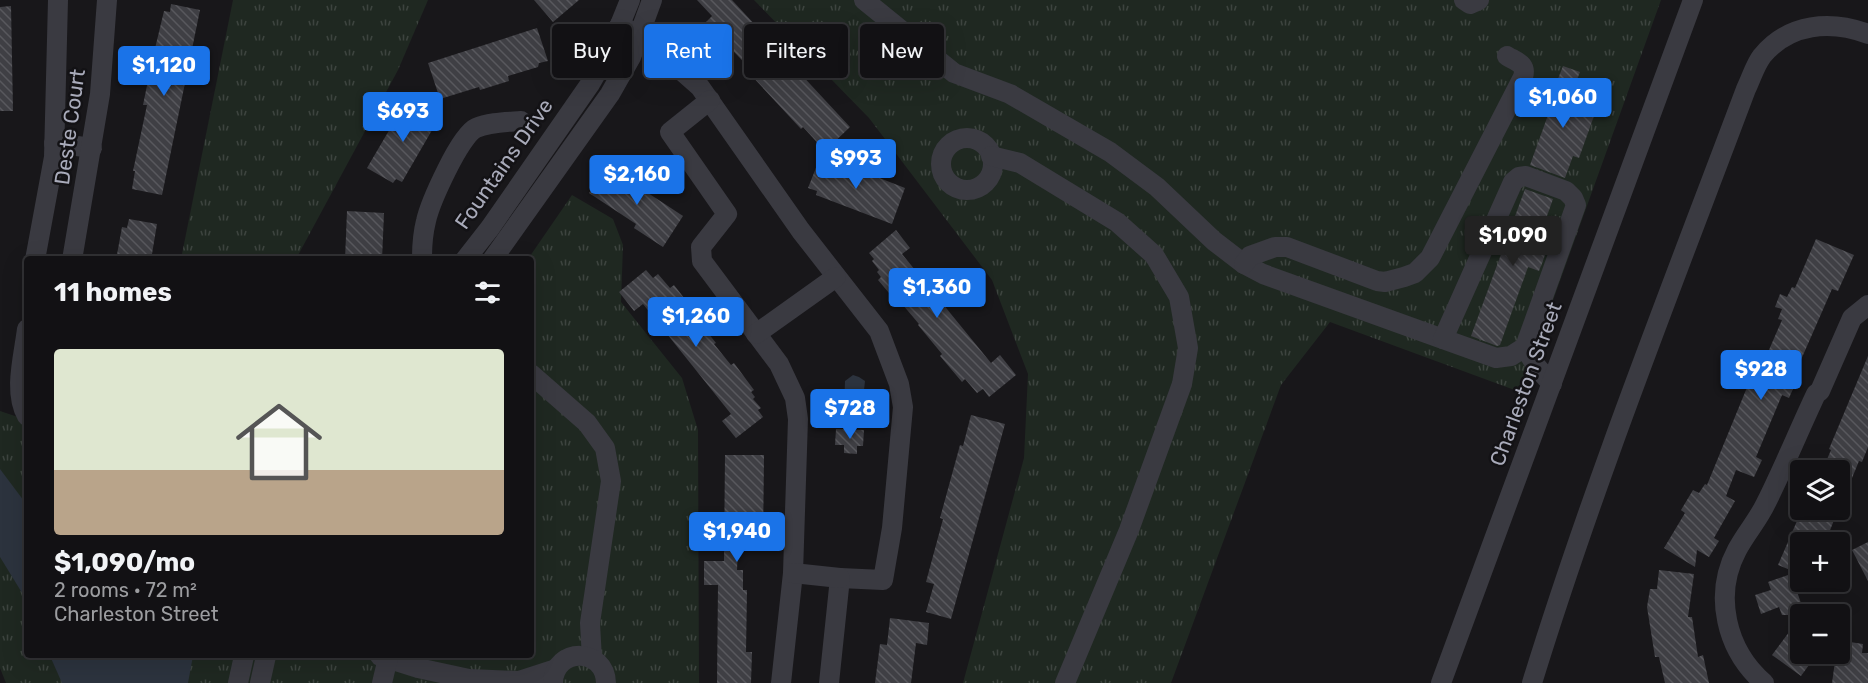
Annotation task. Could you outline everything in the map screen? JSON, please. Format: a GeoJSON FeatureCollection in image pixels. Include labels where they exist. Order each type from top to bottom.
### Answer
{"type":"FeatureCollection","features":[{"type":"Feature","properties":{"kind":"street","name":"Deste Court"},"geometry":{"type":"LineString","coordinates":[[36,256],[54,157],[58,0]]}},
{"type":"Feature","properties":{"kind":"street","name":"Deste Court"},"geometry":{"type":"LineString","coordinates":[[73,256],[100,94],[107,0]]}},
{"type":"Feature","properties":{"kind":"street","name":"Fountains Drive"},"geometry":{"type":"LineString","coordinates":[[620,24],[630,0]]}},
{"type":"Feature","properties":{"kind":"street"},"geometry":{"type":"LineString","coordinates":[[495,256],[610,94],[631,57],[652,0]]}},
{"type":"Feature","properties":{"kind":"street"},"geometry":{"type":"LineString","coordinates":[[864,0],[954,73],[1010,94],[1110,152],[1156,187],[1214,241],[1244,264],[1263,274],[1443,339],[1496,358],[1511,356],[1525,347],[1576,205],[1566,191],[1526,176],[1519,177],[1513,182],[1443,339]]}},
{"type":"Feature","properties":{"kind":"street"},"geometry":{"type":"LineString","coordinates":[[1464,0],[1470,4],[1479,0]]}},
{"type":"Feature","properties":{"kind":"street","name":"Charleston Street"},"geometry":{"type":"LineString","coordinates":[[1441,683],[1693,0]]}},
{"type":"Feature","properties":{"kind":"street"},"geometry":{"type":"LineString","coordinates":[[1532,683],[1562,586],[1628,401],[1746,89],[1762,56],[1784,37],[1809,26],[1852,28],[1868,34]]}},
{"type":"Feature","properties":{"kind":"street"},"geometry":{"type":"LineString","coordinates":[[632,31],[640,34],[700,87],[710,100],[801,231],[879,331],[899,384],[903,407],[892,528],[883,580],[793,573]]}},
{"type":"Feature","properties":{"kind":"street"},"geometry":{"type":"LineString","coordinates":[[1244,264],[1250,256],[1282,246],[1377,281],[1385,282],[1404,277],[1424,266],[1455,212],[1521,84],[1525,72],[1523,66],[1507,56]]}},
{"type":"Feature","properties":{"kind":"street","name":"Fountains Drive"},"geometry":{"type":"LineString","coordinates":[[468,256],[593,78]]}},
{"type":"Feature","properties":{"kind":"street"},"geometry":{"type":"LineString","coordinates":[[710,100],[670,132],[726,214],[701,247],[702,261],[779,364],[795,398],[798,419],[793,573],[781,683]]}},
{"type":"Feature","properties":{"kind":"street"},"geometry":{"type":"LineString","coordinates":[[422,256],[426,220],[437,191],[466,136],[474,128],[487,124],[521,121]]}},
{"type":"Feature","properties":{"kind":"street"},"geometry":{"type":"LineString","coordinates":[[54,143],[92,148]]}},
{"type":"Feature","properties":{"kind":"street"},"geometry":{"type":"LineString","coordinates":[[991,156],[1020,164],[1117,222],[1154,255],[1179,297],[1188,348],[1182,384],[1129,530],[1065,683]]}},
{"type":"Feature","properties":{"kind":"street"},"geometry":{"type":"LineString","coordinates":[[756,334],[836,277]]}},
{"type":"Feature","properties":{"kind":"street"},"geometry":{"type":"LineString","coordinates":[[1764,683],[1740,656],[1730,633],[1725,596],[1729,571],[1738,548],[1766,503],[1852,318],[1868,305]]}},
{"type":"Feature","properties":{"kind":"street"},"geometry":{"type":"LineString","coordinates":[[1525,347],[1536,366],[1552,384]]}},
{"type":"Feature","properties":{"kind":"street"},"geometry":{"type":"LineString","coordinates":[[534,377],[587,423],[605,448],[611,481],[583,657]]}},
{"type":"Feature","properties":{"kind":"street"},"geometry":{"type":"LineString","coordinates":[[24,388],[24,411]]}},
{"type":"Feature","properties":{"kind":"street"},"geometry":{"type":"LineString","coordinates":[[829,683],[840,578]]}},
{"type":"Feature","properties":{"kind":"street"},"geometry":{"type":"LineString","coordinates":[[386,658],[434,677],[521,682],[554,676],[561,663],[583,657],[604,671],[606,683]]}},
{"type":"Feature","properties":{"kind":"street"},"geometry":{"type":"LineString","coordinates":[[238,683],[244,658]]}},
{"type":"Feature","properties":{"kind":"street"},"geometry":{"type":"LineString","coordinates":[[260,683],[266,658]]}},
{"type":"Feature","properties":{"kind":"street"},"geometry":{"type":"LineString","coordinates":[[382,683],[384,658]]}},
{"type":"Feature","properties":{"kind":"green space"},"geometry":{"type":"Polygon","coordinates":[[[233,0],[428,0],[398,70],[298,256],[182,256],[233,0]]]}},
{"type":"Feature","properties":{"kind":"green space"},"geometry":{"type":"Polygon","coordinates":[[[754,0],[1661,0],[1520,392],[1330,322],[1281,385],[1171,683],[963,683],[1024,458],[1028,374],[992,280],[869,118],[830,78],[848,78],[848,24],[777,24],[754,0]]]}},
{"type":"Feature","properties":{"kind":"green space"},"geometry":{"type":"Polygon","coordinates":[[[572,195],[613,219],[623,245],[621,302],[682,378],[698,430],[699,683],[6,683],[0,668],[0,411],[24,419],[24,658],[534,658],[534,256],[530,256],[572,195]]]}},
{"type":"Feature","properties":{"kind":"shaded area"},"geometry":{"type":"Polygon","coordinates":[[[853,375],[865,381],[862,410],[853,413],[844,408],[845,381],[853,375]]]}},
{"type":"Feature","properties":{"kind":"shaded area"},"geometry":{"type":"Polygon","coordinates":[[[0,469],[24,501],[24,596],[0,557],[0,469]]]}},
{"type":"Feature","properties":{"kind":"shaded area"},"geometry":{"type":"Polygon","coordinates":[[[51,658],[193,658],[188,683],[62,683],[51,658]]]}},
{"type":"Feature","properties":{"kind":"building"},"geometry":{"type":"Polygon","coordinates":[[[534,0],[579,0],[553,22],[534,0]]]}},
{"type":"Feature","properties":{"kind":"building"},"geometry":{"type":"Polygon","coordinates":[[[697,0],[732,0],[754,24],[744,24],[744,62],[732,50],[732,24],[708,24],[706,22],[712,16],[697,0]]]}},
{"type":"Feature","properties":{"kind":"building"},"geometry":{"type":"Polygon","coordinates":[[[171,4],[200,10],[162,195],[132,189],[135,171],[133,171],[147,105],[143,105],[152,61],[164,11],[170,12],[171,4]]]}},
{"type":"Feature","properties":{"kind":"building"},"geometry":{"type":"Polygon","coordinates":[[[11,6],[13,111],[0,111],[0,7],[11,6]]]}},
{"type":"Feature","properties":{"kind":"building"},"geometry":{"type":"Polygon","coordinates":[[[537,28],[548,61],[539,63],[538,67],[508,76],[509,81],[440,99],[428,63],[537,28]]]}},
{"type":"Feature","properties":{"kind":"building"},"geometry":{"type":"Polygon","coordinates":[[[1563,66],[1580,72],[1568,102],[1590,110],[1588,115],[1594,116],[1579,158],[1573,156],[1565,178],[1530,165],[1557,90],[1554,89],[1563,66]]]}},
{"type":"Feature","properties":{"kind":"building"},"geometry":{"type":"Polygon","coordinates":[[[754,78],[804,78],[850,127],[825,151],[803,127],[801,129],[754,78]]]}},
{"type":"Feature","properties":{"kind":"building"},"geometry":{"type":"Polygon","coordinates":[[[408,98],[433,113],[429,121],[435,125],[402,182],[396,179],[393,183],[367,168],[408,98]]]}},
{"type":"Feature","properties":{"kind":"building"},"geometry":{"type":"Polygon","coordinates":[[[821,155],[905,188],[892,224],[816,195],[817,191],[808,188],[821,155]]]}},
{"type":"Feature","properties":{"kind":"building"},"geometry":{"type":"Polygon","coordinates":[[[607,166],[683,216],[663,247],[634,228],[636,224],[589,193],[607,166]]]}},
{"type":"Feature","properties":{"kind":"building"},"geometry":{"type":"Polygon","coordinates":[[[1525,189],[1553,199],[1536,247],[1547,250],[1539,271],[1528,267],[1500,345],[1497,346],[1471,336],[1525,189]]]}},
{"type":"Feature","properties":{"kind":"building"},"geometry":{"type":"Polygon","coordinates":[[[347,211],[384,213],[382,256],[345,256],[347,211]]]}},
{"type":"Feature","properties":{"kind":"building"},"geometry":{"type":"Polygon","coordinates":[[[129,219],[157,224],[152,256],[117,256],[122,227],[127,228],[129,219]]]}},
{"type":"Feature","properties":{"kind":"building"},"geometry":{"type":"Polygon","coordinates":[[[896,230],[910,248],[902,254],[991,363],[1000,355],[1016,375],[989,397],[983,389],[977,393],[965,379],[962,382],[940,356],[942,354],[919,324],[878,280],[881,277],[877,272],[879,270],[869,253],[896,230]]]}},
{"type":"Feature","properties":{"kind":"building"},"geometry":{"type":"Polygon","coordinates":[[[1816,239],[1854,255],[1838,291],[1832,289],[1793,378],[1797,380],[1789,398],[1782,395],[1756,457],[1762,460],[1754,477],[1736,470],[1726,496],[1735,501],[1714,538],[1719,541],[1709,557],[1697,550],[1695,567],[1664,548],[1685,513],[1681,510],[1693,490],[1699,493],[1705,484],[1707,485],[1757,363],[1762,366],[1782,320],[1778,319],[1782,309],[1775,307],[1780,294],[1787,297],[1792,287],[1795,288],[1816,239]]]}},
{"type":"Feature","properties":{"kind":"building"},"geometry":{"type":"Polygon","coordinates":[[[646,270],[653,278],[658,274],[670,288],[674,285],[716,343],[714,344],[731,365],[734,363],[754,390],[751,392],[755,397],[753,399],[761,408],[758,410],[763,417],[736,438],[722,421],[731,414],[643,304],[634,311],[619,292],[646,270]]]}},
{"type":"Feature","properties":{"kind":"building"},"geometry":{"type":"Polygon","coordinates":[[[1868,356],[1868,447],[1850,483],[1850,460],[1827,460],[1831,450],[1829,449],[1868,356]]]}},
{"type":"Feature","properties":{"kind":"building"},"geometry":{"type":"Polygon","coordinates":[[[971,415],[1005,424],[951,619],[926,612],[934,584],[926,582],[943,519],[940,518],[960,445],[963,446],[971,415]]]}},
{"type":"Feature","properties":{"kind":"building"},"geometry":{"type":"Polygon","coordinates":[[[836,429],[864,430],[863,446],[857,446],[857,454],[844,453],[844,445],[835,445],[836,429]]]}},
{"type":"Feature","properties":{"kind":"building"},"geometry":{"type":"Polygon","coordinates":[[[725,455],[764,455],[763,546],[738,546],[737,570],[743,570],[743,590],[747,590],[746,652],[752,652],[751,683],[717,683],[718,585],[704,585],[704,561],[724,561],[725,455]]]}},
{"type":"Feature","properties":{"kind":"building"},"geometry":{"type":"Polygon","coordinates":[[[1797,520],[1800,522],[1801,520],[1834,520],[1829,532],[1792,532],[1797,520]]]}},
{"type":"Feature","properties":{"kind":"building"},"geometry":{"type":"Polygon","coordinates":[[[1790,537],[1790,570],[1778,565],[1790,537]]]}},
{"type":"Feature","properties":{"kind":"building"},"geometry":{"type":"Polygon","coordinates":[[[1868,542],[1868,581],[1852,550],[1868,542]]]}},
{"type":"Feature","properties":{"kind":"building"},"geometry":{"type":"Polygon","coordinates":[[[1659,570],[1694,574],[1688,617],[1692,617],[1698,657],[1703,655],[1709,683],[1665,683],[1659,657],[1655,657],[1647,607],[1650,589],[1657,589],[1659,570]]]}},
{"type":"Feature","properties":{"kind":"building"},"geometry":{"type":"Polygon","coordinates":[[[1790,574],[1790,592],[1797,592],[1801,604],[1790,604],[1790,615],[1782,615],[1779,607],[1761,614],[1755,595],[1771,590],[1768,582],[1790,574]]]}},
{"type":"Feature","properties":{"kind":"building"},"geometry":{"type":"Polygon","coordinates":[[[890,618],[929,623],[927,645],[916,643],[911,683],[875,683],[880,644],[887,645],[890,618]]]}},
{"type":"Feature","properties":{"kind":"building"},"geometry":{"type":"Polygon","coordinates":[[[1790,631],[1790,664],[1810,664],[1801,676],[1772,655],[1790,631]]]}},
{"type":"Feature","properties":{"kind":"building"},"geometry":{"type":"Polygon","coordinates":[[[1850,642],[1863,644],[1862,653],[1868,653],[1868,683],[1832,683],[1835,664],[1850,664],[1850,642]]]}}]}
